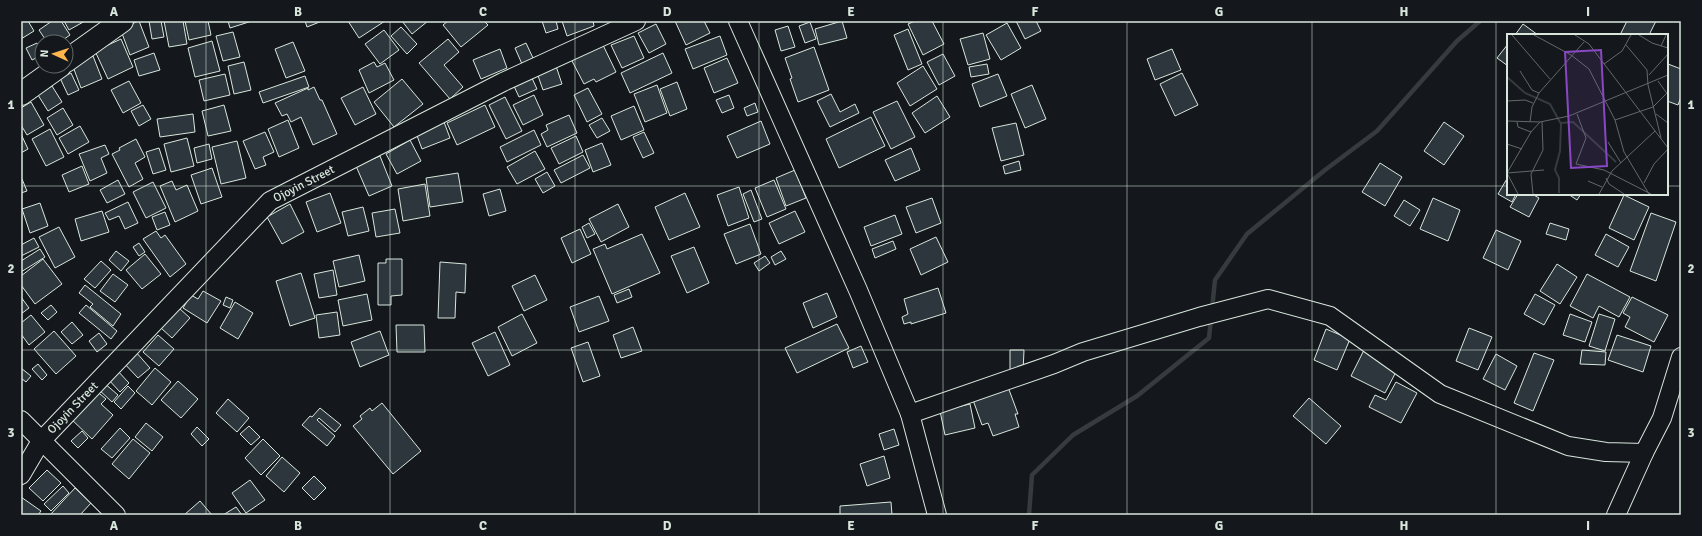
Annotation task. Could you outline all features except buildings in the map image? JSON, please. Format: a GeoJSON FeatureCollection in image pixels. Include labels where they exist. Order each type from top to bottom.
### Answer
{"type":"FeatureCollection","features":[{"type":"Feature","properties":{"kind":"main road"},"geometry":{"type":"LineString","coordinates":[[74,56],[122,21]]}},
{"type":"Feature","properties":{"kind":"main road"},"geometry":{"type":"LineString","coordinates":[[21,94],[49,74]]}},
{"type":"Feature","properties":{"kind":"street","name":"Ojoyin Street"},"geometry":{"type":"LineString","coordinates":[[21,475],[41,441],[270,201],[503,82],[636,21]]}},
{"type":"Feature","properties":{"kind":"street"},"geometry":{"type":"LineString","coordinates":[[738,21],[858,290],[910,414],[937,515]]}},
{"type":"Feature","properties":{"kind":"street"},"geometry":{"type":"LineString","coordinates":[[910,414],[1054,364],[1082,352],[1199,316],[1268,299],[1330,316],[1440,394],[1568,446],[1606,452],[1644,453]]}},
{"type":"Feature","properties":{"kind":"street"},"geometry":{"type":"LineString","coordinates":[[1616,515],[1644,453],[1662,418],[1681,357]]}},
{"type":"Feature","properties":{"kind":"street","name":"Ojoyin Street"},"geometry":{"type":"LineString","coordinates":[[21,420],[116,515]]}},
{"type":"Feature","properties":{"kind":"waterway"},"geometry":{"type":"LineString","coordinates":[[1212,309],[1215,280],[1247,234],[1325,170],[1377,131],[1457,41],[1480,21]]}},
{"type":"Feature","properties":{"kind":"waterway"},"geometry":{"type":"LineString","coordinates":[[1029,515],[1032,475],[1073,435],[1137,396],[1209,338],[1211,318]]}}]}
